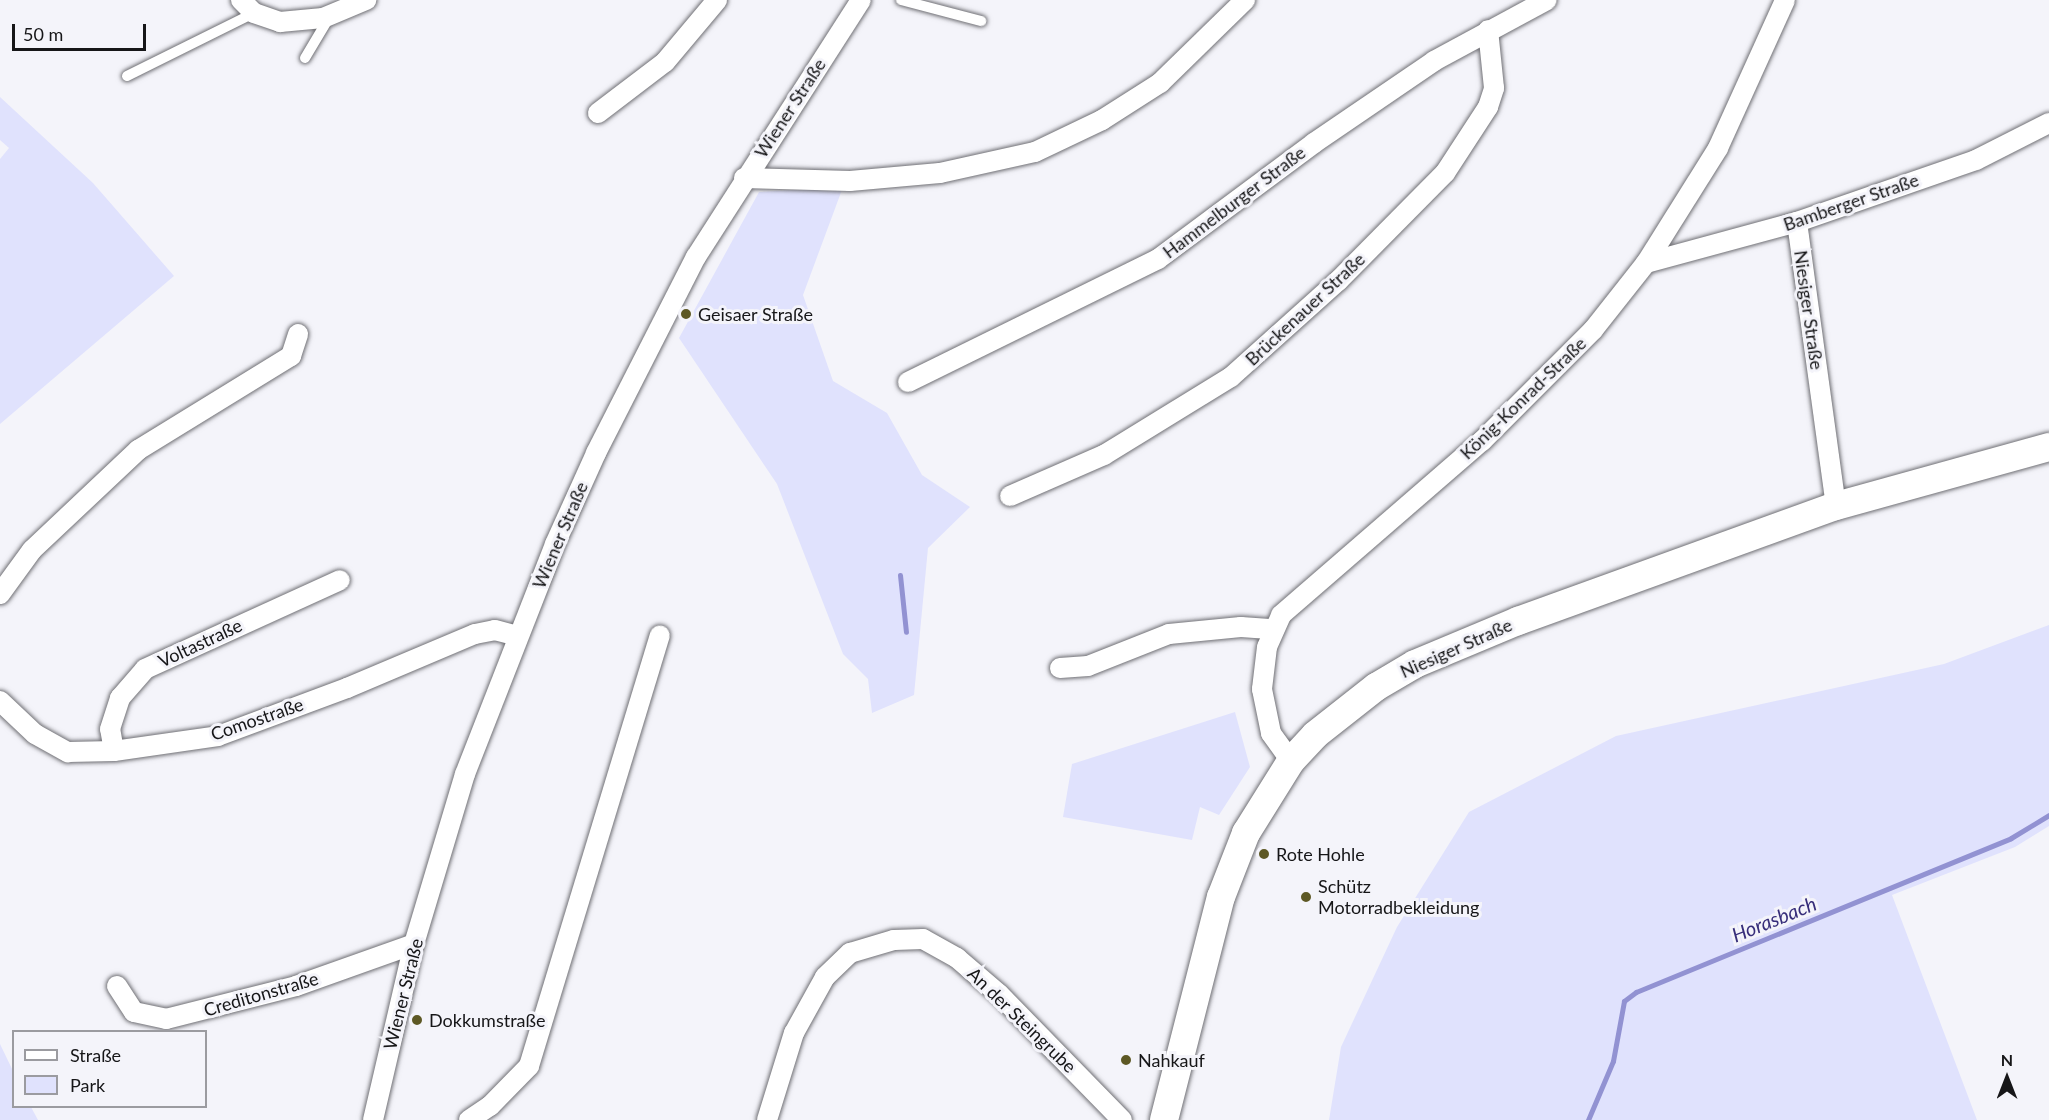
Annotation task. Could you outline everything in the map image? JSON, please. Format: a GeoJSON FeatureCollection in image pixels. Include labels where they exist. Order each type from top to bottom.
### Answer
{"type":"FeatureCollection","features":[{"type":"Feature","properties":{"kind":"main road","name":"Niesiger Straße"},"geometry":{"type":"LineString","coordinates":[[1164,1120],[1221,897],[1246,832],[1291,761],[1341,714],[1415,664],[1518,621],[1836,506],[2049,447]]}},
{"type":"Feature","properties":{"kind":"street"},"geometry":{"type":"LineString","coordinates":[[248,7],[280,22],[330,15],[366,0]]}},
{"type":"Feature","properties":{"kind":"street"},"geometry":{"type":"LineString","coordinates":[[598,113],[665,62],[717,0]]}},
{"type":"Feature","properties":{"kind":"street","name":"Wiener Straße"},"geometry":{"type":"LineString","coordinates":[[373,1120],[414,944],[465,774],[517,636],[596,453],[669,306],[744,178],[861,0]]}},
{"type":"Feature","properties":{"kind":"street"},"geometry":{"type":"LineString","coordinates":[[744,178],[850,181],[940,173],[1035,152],[1102,120],[1160,83],[1245,0]]}},
{"type":"Feature","properties":{"kind":"street","name":"Hammelburger Straße"},"geometry":{"type":"LineString","coordinates":[[908,382],[1158,260],[1314,143],[1434,61],[1547,0]]}},
{"type":"Feature","properties":{"kind":"street","name":"König-Konrad-Straße"},"geometry":{"type":"LineString","coordinates":[[1291,761],[1271,733],[1264,704],[1264,671],[1273,629],[1301,594],[1527,399],[1593,330],[1646,263],[1718,148],[1785,0]]}},
{"type":"Feature","properties":{"kind":"street","name":"Brückenauer Straße"},"geometry":{"type":"LineString","coordinates":[[1010,496],[1104,455],[1230,377],[1338,281],[1445,174],[1488,107],[1494,88],[1488,30]]}},
{"type":"Feature","properties":{"kind":"street","name":"Bamberger Straße"},"geometry":{"type":"LineString","coordinates":[[1646,263],[1797,222],[1976,160],[2049,123]]}},
{"type":"Feature","properties":{"kind":"street","name":"Niesiger Straße"},"geometry":{"type":"LineString","coordinates":[[1797,222],[1836,506]]}},
{"type":"Feature","properties":{"kind":"street"},"geometry":{"type":"LineString","coordinates":[[0,594],[32,550],[138,450],[291,356],[298,334]]}},
{"type":"Feature","properties":{"kind":"street","name":"Voltastraße"},"geometry":{"type":"LineString","coordinates":[[114,751],[110,729],[120,698],[145,669],[340,580]]}},
{"type":"Feature","properties":{"kind":"street"},"geometry":{"type":"LineString","coordinates":[[1060,668],[1088,666],[1168,634],[1241,627],[1273,629]]}},
{"type":"Feature","properties":{"kind":"street","name":"Comostraße"},"geometry":{"type":"LineString","coordinates":[[0,701],[35,734],[68,752],[114,751],[218,736],[347,688],[475,634],[495,630],[517,636]]}},
{"type":"Feature","properties":{"kind":"street"},"geometry":{"type":"LineString","coordinates":[[468,1120],[490,1106],[528,1066],[660,636]]}},
{"type":"Feature","properties":{"kind":"street","name":"An der Steingrube"},"geometry":{"type":"LineString","coordinates":[[766,1120],[794,1033],[825,977],[850,953],[894,940],[923,939],[957,958],[999,994],[1122,1120]]}},
{"type":"Feature","properties":{"kind":"street","name":"Creditonstraße"},"geometry":{"type":"LineString","coordinates":[[117,986],[134,1012],[166,1019],[296,986],[414,944]]}},
{"type":"Feature","properties":{"kind":"lane"},"geometry":{"type":"LineString","coordinates":[[901,0],[981,21]]}},
{"type":"Feature","properties":{"kind":"lane"},"geometry":{"type":"LineString","coordinates":[[127,76],[248,7]]}},
{"type":"Feature","properties":{"kind":"lane"},"geometry":{"type":"LineString","coordinates":[[305,58],[330,15]]}},
{"type":"Feature","properties":{"kind":"green space"},"geometry":{"type":"Polygon","coordinates":[[[0,97],[93,183],[174,276],[0,424],[0,159],[9,148],[0,140],[0,97]]]}},
{"type":"Feature","properties":{"kind":"green space"},"geometry":{"type":"Polygon","coordinates":[[[843,187],[803,295],[833,381],[887,413],[922,475],[970,507],[928,548],[914,695],[872,713],[868,679],[843,654],[777,484],[679,338],[759,192],[843,187]]]}},
{"type":"Feature","properties":{"kind":"green space"},"geometry":{"type":"Polygon","coordinates":[[[2049,625],[2049,826],[2015,847],[1892,895],[1977,1120],[1329,1120],[1341,1047],[1397,927],[1469,812],[1616,736],[1944,664],[2049,625]]]}},
{"type":"Feature","properties":{"kind":"green space"},"geometry":{"type":"Polygon","coordinates":[[[1235,712],[1250,767],[1219,815],[1200,807],[1192,840],[1063,817],[1072,764],[1235,712]]]}},
{"type":"Feature","properties":{"kind":"green space"},"geometry":{"type":"Polygon","coordinates":[[[0,1044],[12,1069],[12,1108],[32,1108],[38,1120],[0,1120],[0,1044]]]}},
{"type":"Feature","properties":{"kind":"waterway"},"geometry":{"type":"LineString","coordinates":[[900,575],[906,632]]}},
{"type":"Feature","properties":{"kind":"waterway","name":"Horasbach"},"geometry":{"type":"LineString","coordinates":[[1588,1120],[1613,1061],[1624,1001],[1636,992],[2011,838],[2049,815]]}},
{"type":"Feature","properties":{"kind":"place","name":"Geisaer Straße"},"geometry":{"type":"Point","coordinates":[686,314]}},
{"type":"Feature","properties":{"kind":"place","name":"Rote Hohle"},"geometry":{"type":"Point","coordinates":[1264,854]}},
{"type":"Feature","properties":{"kind":"place","name":"Schütz Motorradbekleidung"},"geometry":{"type":"Point","coordinates":[1306,897]}},
{"type":"Feature","properties":{"kind":"place","name":"Dokkumstraße"},"geometry":{"type":"Point","coordinates":[417,1020]}},
{"type":"Feature","properties":{"kind":"place","name":"Nahkauf"},"geometry":{"type":"Point","coordinates":[1126,1060]}}]}
